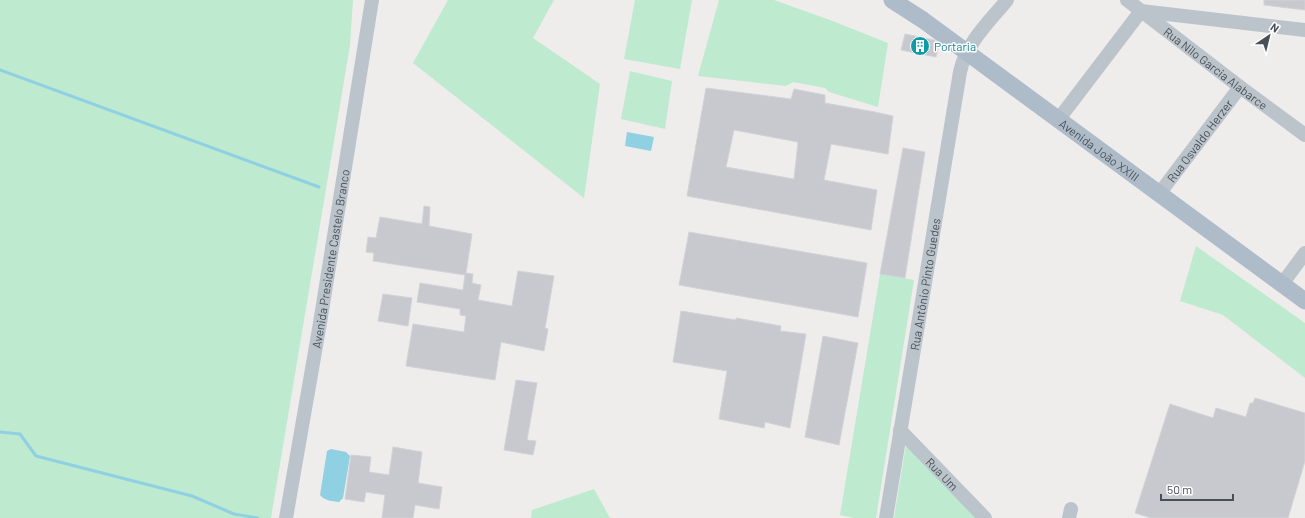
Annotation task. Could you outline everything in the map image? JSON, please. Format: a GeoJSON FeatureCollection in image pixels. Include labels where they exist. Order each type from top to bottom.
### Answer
{"type":"FeatureCollection","features":[{"type":"Feature","properties":{"kind":"main road","name":"Avenida João XXIII"},"geometry":{"type":"LineString","coordinates":[[892,0],[967,52],[1305,301]]}},
{"type":"Feature","properties":{"kind":"street","name":"Avenida Presidente Castelo Branco"},"geometry":{"type":"LineString","coordinates":[[286,518],[321,316],[372,0]]}},
{"type":"Feature","properties":{"kind":"street","name":"Rua Antônio Pinto Guedes"},"geometry":{"type":"LineString","coordinates":[[886,518],[960,72],[963,60],[973,42],[1007,0]]}},
{"type":"Feature","properties":{"kind":"street","name":"Rua Nilo Garcia Alabarce"},"geometry":{"type":"LineString","coordinates":[[1127,0],[1305,135]]}},
{"type":"Feature","properties":{"kind":"street"},"geometry":{"type":"LineString","coordinates":[[1058,120],[1141,10],[1305,30]]}},
{"type":"Feature","properties":{"kind":"street","name":"Rua Osvaldo Herzer"},"geometry":{"type":"LineString","coordinates":[[1159,194],[1240,87]]}},
{"type":"Feature","properties":{"kind":"street"},"geometry":{"type":"LineString","coordinates":[[1282,284],[1305,253]]}},
{"type":"Feature","properties":{"kind":"street","name":"Rua Um"},"geometry":{"type":"LineString","coordinates":[[900,430],[985,518]]}},
{"type":"Feature","properties":{"kind":"green space"},"geometry":{"type":"Polygon","coordinates":[[[0,0],[353,0],[350,45],[271,518],[0,518],[0,0]]]}},
{"type":"Feature","properties":{"kind":"green space"},"geometry":{"type":"Polygon","coordinates":[[[448,0],[554,0],[533,38],[600,84],[584,198],[413,63],[448,0]]]}},
{"type":"Feature","properties":{"kind":"green space"},"geometry":{"type":"Polygon","coordinates":[[[635,0],[692,0],[680,69],[624,59],[635,0]]]}},
{"type":"Feature","properties":{"kind":"green space"},"geometry":{"type":"Polygon","coordinates":[[[719,0],[774,0],[888,43],[878,107],[829,92],[825,88],[793,82],[786,86],[698,76],[719,0]]]}},
{"type":"Feature","properties":{"kind":"green space"},"geometry":{"type":"Polygon","coordinates":[[[630,71],[672,81],[665,129],[621,119],[630,71]]]}},
{"type":"Feature","properties":{"kind":"green space"},"geometry":{"type":"Polygon","coordinates":[[[1196,246],[1305,323],[1305,378],[1223,315],[1180,301],[1196,246]]]}},
{"type":"Feature","properties":{"kind":"green space"},"geometry":{"type":"Polygon","coordinates":[[[880,274],[914,280],[876,518],[854,518],[840,515],[880,274]]]}},
{"type":"Feature","properties":{"kind":"green space"},"geometry":{"type":"Polygon","coordinates":[[[906,445],[977,518],[894,518],[906,445]]]}},
{"type":"Feature","properties":{"kind":"green space"},"geometry":{"type":"Polygon","coordinates":[[[594,489],[610,518],[531,518],[532,510],[594,489]]]}},
{"type":"Feature","properties":{"kind":"water"},"geometry":{"type":"Polygon","coordinates":[[[627,132],[654,137],[651,151],[625,146],[627,132]]]}},
{"type":"Feature","properties":{"kind":"water"},"geometry":{"type":"Polygon","coordinates":[[[331,449],[346,452],[350,456],[343,498],[339,502],[326,500],[320,495],[327,451],[331,449]]]}},
{"type":"Feature","properties":{"kind":"building"},"geometry":{"type":"Polygon","coordinates":[[[1264,0],[1305,0],[1305,10],[1264,5],[1264,0]]]}},
{"type":"Feature","properties":{"kind":"building","name":"Portaria"},"geometry":{"type":"Polygon","coordinates":[[[905,34],[934,40],[939,44],[936,57],[901,50],[905,34]]]}},
{"type":"Feature","properties":{"kind":"building"},"geometry":{"type":"Polygon","coordinates":[[[706,88],[791,99],[794,89],[825,95],[825,103],[893,116],[888,154],[831,144],[824,180],[877,190],[871,230],[687,196],[706,88]],[[734,130],[726,167],[794,179],[798,142],[734,130]]]}},
{"type":"Feature","properties":{"kind":"building"},"geometry":{"type":"Polygon","coordinates":[[[903,148],[925,152],[905,278],[880,274],[903,148]]]}},
{"type":"Feature","properties":{"kind":"building"},"geometry":{"type":"Polygon","coordinates":[[[424,206],[430,207],[429,226],[472,234],[466,273],[473,274],[472,283],[481,285],[478,300],[512,306],[518,271],[554,276],[545,328],[548,329],[544,351],[501,342],[495,380],[406,366],[413,324],[464,332],[466,316],[460,315],[460,309],[417,302],[420,283],[463,290],[465,275],[373,261],[374,253],[366,252],[368,237],[376,238],[380,217],[422,224],[424,206]]]}},
{"type":"Feature","properties":{"kind":"building"},"geometry":{"type":"Polygon","coordinates":[[[689,232],[867,263],[858,317],[679,285],[689,232]]]}},
{"type":"Feature","properties":{"kind":"building"},"geometry":{"type":"Polygon","coordinates":[[[383,294],[412,298],[408,326],[378,321],[383,294]]]}},
{"type":"Feature","properties":{"kind":"building"},"geometry":{"type":"Polygon","coordinates":[[[681,311],[736,320],[736,318],[781,326],[780,331],[806,334],[790,428],[765,422],[764,428],[719,419],[727,371],[673,362],[681,311]]]}},
{"type":"Feature","properties":{"kind":"building"},"geometry":{"type":"Polygon","coordinates":[[[823,336],[858,343],[839,445],[805,437],[823,336]]]}},
{"type":"Feature","properties":{"kind":"building"},"geometry":{"type":"Polygon","coordinates":[[[516,380],[537,383],[527,440],[536,441],[533,455],[504,450],[516,380]]]}},
{"type":"Feature","properties":{"kind":"building"},"geometry":{"type":"Polygon","coordinates":[[[1255,398],[1305,413],[1305,461],[1288,518],[1151,518],[1135,513],[1170,404],[1213,418],[1216,408],[1246,417],[1250,403],[1253,403],[1255,398]]]}},
{"type":"Feature","properties":{"kind":"building"},"geometry":{"type":"Polygon","coordinates":[[[393,447],[422,452],[418,483],[442,487],[439,509],[415,505],[413,518],[382,518],[385,495],[366,492],[364,502],[345,499],[351,455],[371,457],[369,472],[389,475],[393,447]]]}},
{"type":"Feature","properties":{"kind":"waterway"},"geometry":{"type":"LineString","coordinates":[[0,70],[319,187]]}},
{"type":"Feature","properties":{"kind":"waterway"},"geometry":{"type":"LineString","coordinates":[[0,432],[20,434],[36,456],[192,496],[234,514],[258,518]]}},
{"type":"Feature","properties":{"kind":"place","name":"Portaria"},"geometry":{"type":"Point","coordinates":[920,46]}}]}
